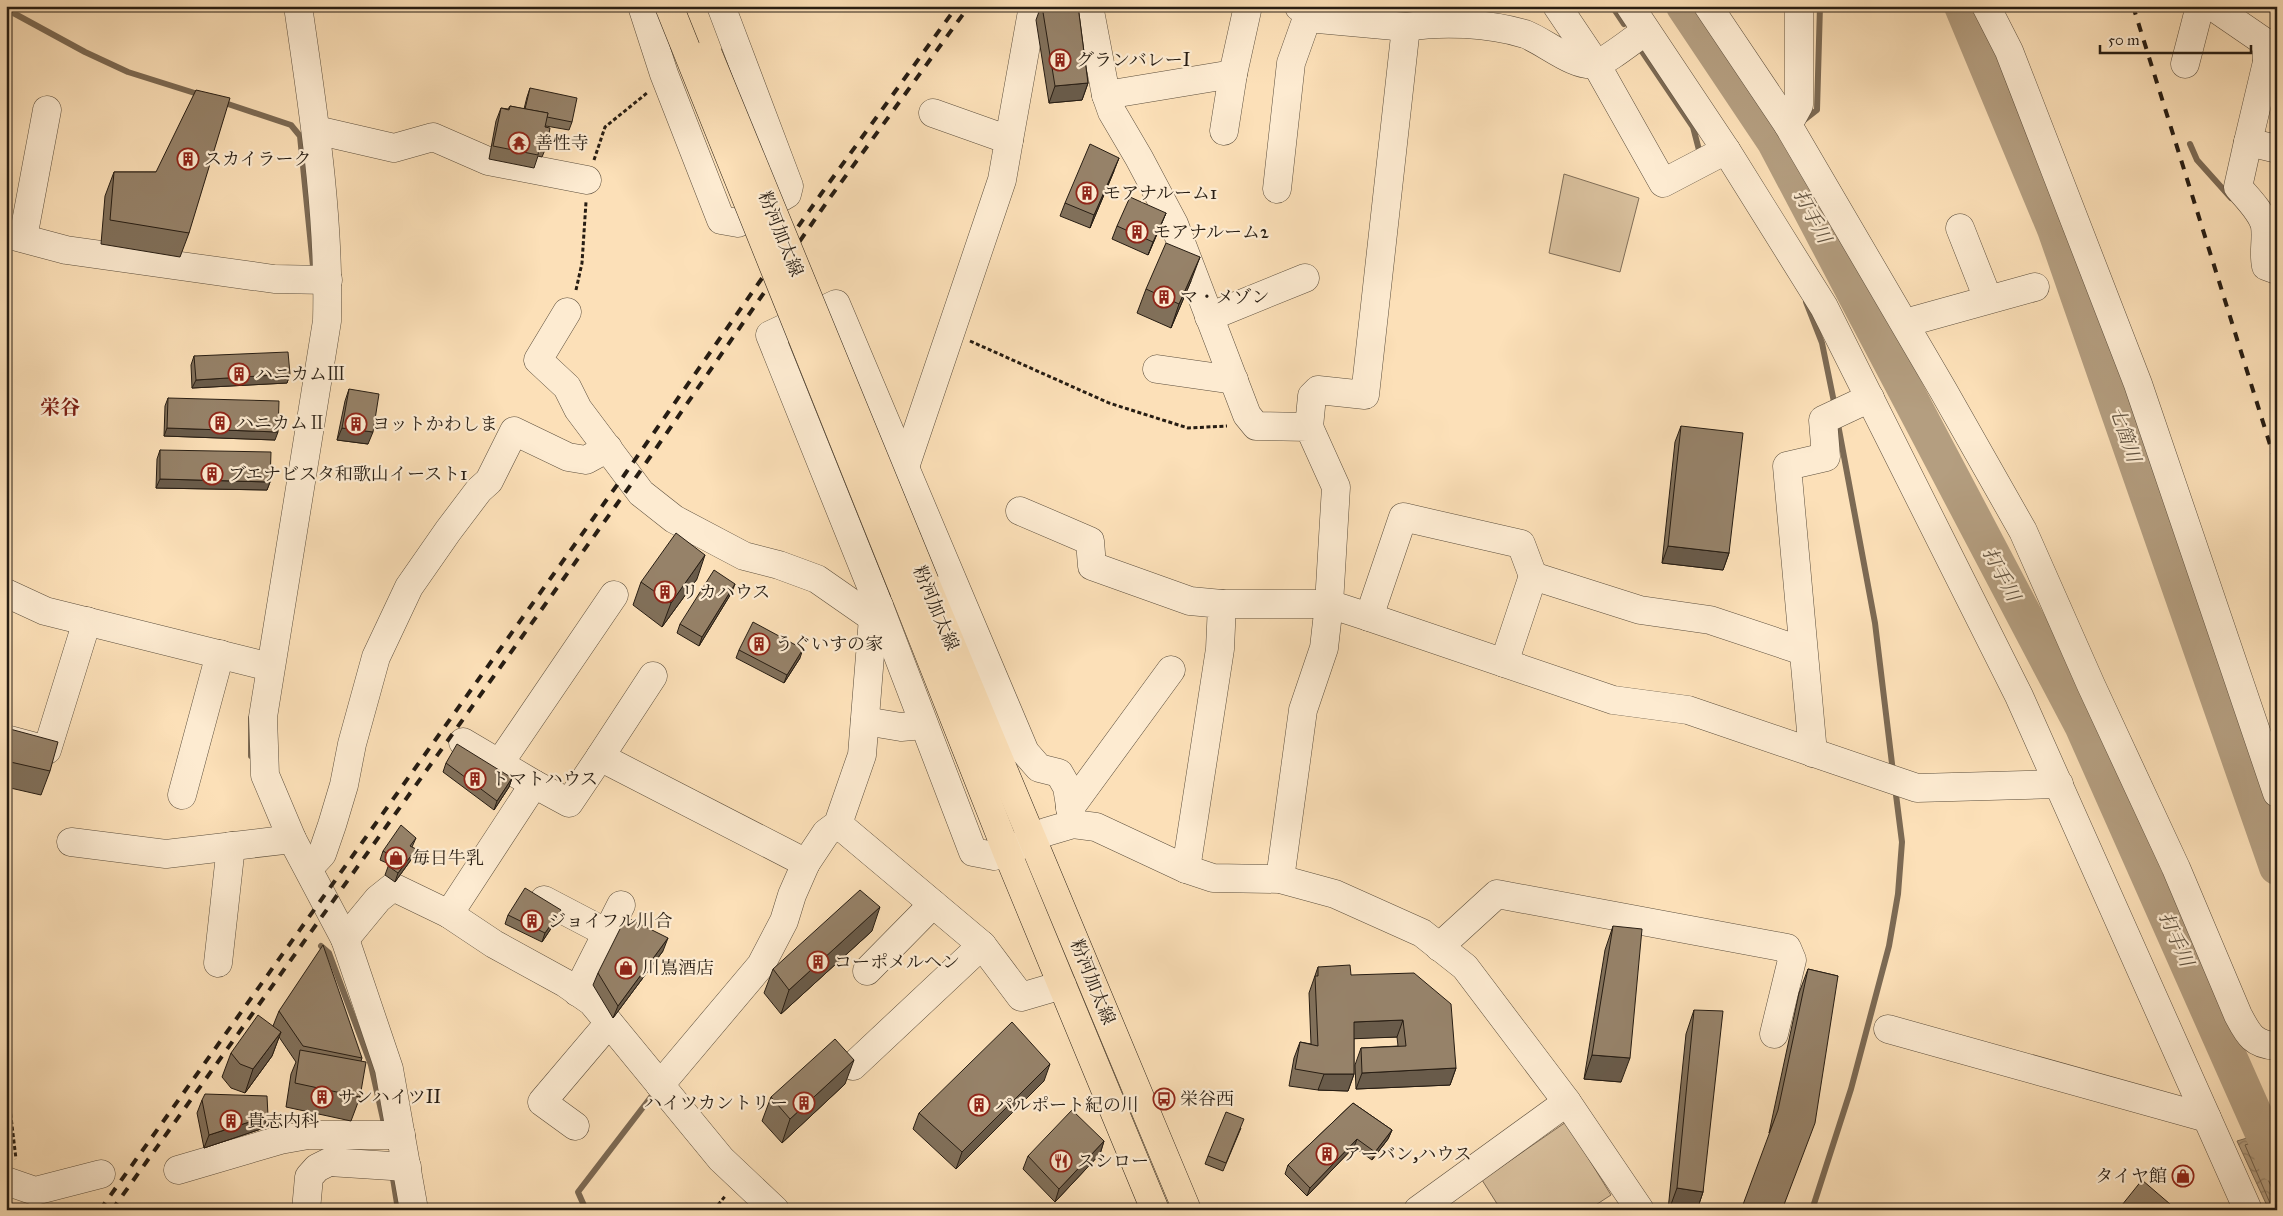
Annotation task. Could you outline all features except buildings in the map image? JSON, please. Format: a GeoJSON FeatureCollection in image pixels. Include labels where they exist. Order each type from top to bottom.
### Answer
{"type":"FeatureCollection","features":[{"type":"Feature","properties":{"kind":"main road","name":"粉河加太線"},"geometry":{"type":"LineString","coordinates":[[669,6],[915,586],[1034,839],[1187,1210]]}},
{"type":"Feature","properties":{"kind":"main road","name":"粉河加太線"},"geometry":{"type":"LineString","coordinates":[[688,6],[915,586],[1008,852],[1155,1210]]}},
{"type":"Feature","properties":{"kind":"street"},"geometry":{"type":"LineString","coordinates":[[298,6],[316,130],[320,280],[327,321],[263,717],[265,775],[292,839],[309,868],[345,940],[389,1070],[388,1135],[393,1166],[414,1210]]}},
{"type":"Feature","properties":{"kind":"street"},"geometry":{"type":"LineString","coordinates":[[642,6],[664,74],[721,220],[738,223],[787,194],[789,186],[721,6]]}},
{"type":"Feature","properties":{"kind":"street"},"geometry":{"type":"LineString","coordinates":[[905,467],[952,333],[1002,180],[1033,6]]}},
{"type":"Feature","properties":{"kind":"street"},"geometry":{"type":"LineString","coordinates":[[1089,6],[1106,95],[1112,112],[1174,224],[1247,415],[1256,426],[1309,427]]}},
{"type":"Feature","properties":{"kind":"street"},"geometry":{"type":"LineString","coordinates":[[1224,131],[1233,74],[1248,6]]}},
{"type":"Feature","properties":{"kind":"street"},"geometry":{"type":"LineString","coordinates":[[1556,6],[1596,64],[1663,183],[1726,150]]}},
{"type":"Feature","properties":{"kind":"street"},"geometry":{"type":"LineString","coordinates":[[1630,6],[1726,150],[1824,307],[2019,696],[2248,1210]]}},
{"type":"Feature","properties":{"kind":"street"},"geometry":{"type":"LineString","coordinates":[[1708,6],[1788,125],[1905,323],[2023,531],[2091,686],[2176,868],[2249,1036],[2268,1046],[2277,1046]]}},
{"type":"Feature","properties":{"kind":"street"},"geometry":{"type":"LineString","coordinates":[[1788,125],[1799,105],[1799,6]]}},
{"type":"Feature","properties":{"kind":"street"},"geometry":{"type":"LineString","coordinates":[[1986,6],[2009,51],[2138,384],[2277,793]]}},
{"type":"Feature","properties":{"kind":"street"},"geometry":{"type":"LineString","coordinates":[[2185,64],[2200,6]]}},
{"type":"Feature","properties":{"kind":"street"},"geometry":{"type":"LineString","coordinates":[[2212,6],[2266,43],[2272,64],[2248,142],[2238,187],[2255,208],[2264,226],[2266,266],[2277,270]]}},
{"type":"Feature","properties":{"kind":"street"},"geometry":{"type":"LineString","coordinates":[[1277,189],[1291,63],[1301,12],[1406,27],[1428,23],[1480,26],[1525,34],[1585,65],[1596,64],[1646,31]]}},
{"type":"Feature","properties":{"kind":"street"},"geometry":{"type":"LineString","coordinates":[[1280,879],[1303,710],[1324,648],[1329,604],[1336,487],[1309,427],[1312,396],[1318,390],[1365,395],[1406,27]]}},
{"type":"Feature","properties":{"kind":"street"},"geometry":{"type":"LineString","coordinates":[[1106,95],[1233,74]]}},
{"type":"Feature","properties":{"kind":"street"},"geometry":{"type":"LineString","coordinates":[[47,110],[14,236],[66,250],[274,279],[320,280]]}},
{"type":"Feature","properties":{"kind":"street"},"geometry":{"type":"LineString","coordinates":[[933,113],[1009,140]]}},
{"type":"Feature","properties":{"kind":"street"},"geometry":{"type":"LineString","coordinates":[[316,130],[394,148],[433,137],[488,161],[587,180]]}},
{"type":"Feature","properties":{"kind":"street"},"geometry":{"type":"LineString","coordinates":[[2248,142],[2277,149]]}},
{"type":"Feature","properties":{"kind":"street"},"geometry":{"type":"LineString","coordinates":[[1960,228],[1988,300]]}},
{"type":"Feature","properties":{"kind":"street"},"geometry":{"type":"LineString","coordinates":[[1209,317],[1305,278]]}},
{"type":"Feature","properties":{"kind":"street"},"geometry":{"type":"LineString","coordinates":[[1905,323],[2035,287]]}},
{"type":"Feature","properties":{"kind":"street"},"geometry":{"type":"LineString","coordinates":[[1071,816],[1067,787],[1059,773],[1039,768],[1025,752],[836,304],[770,335],[876,612],[924,725],[973,852],[994,856],[1008,852],[1034,839],[1071,816],[1170,670]]}},
{"type":"Feature","properties":{"kind":"street"},"geometry":{"type":"LineString","coordinates":[[567,312],[538,360],[567,387],[578,409],[640,493],[674,519],[744,556],[779,564],[817,579],[876,612]]}},
{"type":"Feature","properties":{"kind":"street"},"geometry":{"type":"LineString","coordinates":[[1157,368],[1234,380]]}},
{"type":"Feature","properties":{"kind":"street"},"geometry":{"type":"LineString","coordinates":[[1813,753],[1787,466],[1826,458],[1823,420],[1870,398]]}},
{"type":"Feature","properties":{"kind":"street"},"geometry":{"type":"LineString","coordinates":[[309,868],[322,854],[335,817],[376,656],[410,587],[448,531],[479,490],[489,481],[514,431],[568,457],[586,460],[608,448]]}},
{"type":"Feature","properties":{"kind":"street"},"geometry":{"type":"LineString","coordinates":[[1020,511],[1090,541],[1092,566],[1190,602],[1222,604],[1329,604],[1613,700],[1688,710],[1917,788],[2059,784]]}},
{"type":"Feature","properties":{"kind":"street"},"geometry":{"type":"LineString","coordinates":[[1369,617],[1403,517],[1521,544],[1534,576],[1504,663]]}},
{"type":"Feature","properties":{"kind":"street"},"geometry":{"type":"LineString","coordinates":[[1534,576],[1640,610],[1710,620],[1803,651]]}},
{"type":"Feature","properties":{"kind":"street"},"geometry":{"type":"LineString","coordinates":[[6,593],[45,610],[270,668]]}},
{"type":"Feature","properties":{"kind":"street"},"geometry":{"type":"LineString","coordinates":[[499,764],[614,595]]}},
{"type":"Feature","properties":{"kind":"street"},"geometry":{"type":"LineString","coordinates":[[1186,868],[1220,649],[1222,604]]}},
{"type":"Feature","properties":{"kind":"street"},"geometry":{"type":"LineString","coordinates":[[660,1085],[761,965],[784,921],[792,895],[806,863],[826,834],[838,824],[862,754],[876,612]]}},
{"type":"Feature","properties":{"kind":"street"},"geometry":{"type":"LineString","coordinates":[[6,739],[47,750],[87,621]]}},
{"type":"Feature","properties":{"kind":"street"},"geometry":{"type":"LineString","coordinates":[[182,795],[220,654]]}},
{"type":"Feature","properties":{"kind":"street"},"geometry":{"type":"LineString","coordinates":[[463,742],[569,803],[653,676]]}},
{"type":"Feature","properties":{"kind":"street"},"geometry":{"type":"LineString","coordinates":[[865,721],[901,727],[924,725]]}},
{"type":"Feature","properties":{"kind":"street"},"geometry":{"type":"LineString","coordinates":[[600,757],[806,863]]}},
{"type":"Feature","properties":{"kind":"street"},"geometry":{"type":"LineString","coordinates":[[449,914],[534,784]]}},
{"type":"Feature","properties":{"kind":"street"},"geometry":{"type":"LineString","coordinates":[[1071,816],[1186,868],[1213,878],[1280,879],[1335,894],[1422,933],[1465,967],[1567,1102],[1628,1206]]}},
{"type":"Feature","properties":{"kind":"street"},"geometry":{"type":"LineString","coordinates":[[838,824],[982,945],[1021,998],[1062,985]]}},
{"type":"Feature","properties":{"kind":"street"},"geometry":{"type":"LineString","coordinates":[[71,842],[166,854],[292,839]]}},
{"type":"Feature","properties":{"kind":"street"},"geometry":{"type":"LineString","coordinates":[[218,964],[231,846]]}},
{"type":"Feature","properties":{"kind":"street"},"geometry":{"type":"LineString","coordinates":[[345,940],[378,899],[393,887],[449,914],[494,944],[577,992],[592,1002],[721,1159],[775,1210]]}},
{"type":"Feature","properties":{"kind":"street"},"geometry":{"type":"LineString","coordinates":[[1439,947],[1496,894],[1787,948],[1792,960],[1774,1034]]}},
{"type":"Feature","properties":{"kind":"street"},"geometry":{"type":"LineString","coordinates":[[544,900],[608,933]]}},
{"type":"Feature","properties":{"kind":"street"},"geometry":{"type":"LineString","coordinates":[[867,971],[932,904]]}},
{"type":"Feature","properties":{"kind":"street"},"geometry":{"type":"LineString","coordinates":[[577,992],[622,905]]}},
{"type":"Feature","properties":{"kind":"street"},"geometry":{"type":"LineString","coordinates":[[853,1066],[982,945]]}},
{"type":"Feature","properties":{"kind":"street"},"geometry":{"type":"LineString","coordinates":[[575,1126],[542,1102],[609,1023]]}},
{"type":"Feature","properties":{"kind":"street"},"geometry":{"type":"LineString","coordinates":[[1888,1029],[2208,1118]]}},
{"type":"Feature","properties":{"kind":"street"},"geometry":{"type":"LineString","coordinates":[[1418,1210],[1567,1102]]}},
{"type":"Feature","properties":{"kind":"street"},"geometry":{"type":"LineString","coordinates":[[178,1170],[280,1140],[308,1135],[388,1135]]}},
{"type":"Feature","properties":{"kind":"street"},"geometry":{"type":"LineString","coordinates":[[306,1210],[309,1177],[317,1168],[329,1162],[393,1166]]}},
{"type":"Feature","properties":{"kind":"street"},"geometry":{"type":"LineString","coordinates":[[12,1183],[35,1191],[101,1174]]}},
{"type":"Feature","properties":{"kind":"path"},"geometry":{"type":"LineString","coordinates":[[567,312],[575,291],[582,263],[587,180],[605,127],[647,94],[664,74]]}},
{"type":"Feature","properties":{"kind":"path"},"geometry":{"type":"LineString","coordinates":[[952,333],[1109,403],[1188,428],[1256,426]]}},
{"type":"Feature","properties":{"kind":"path"},"geometry":{"type":"LineString","coordinates":[[6,1075],[12,1183]]}},
{"type":"Feature","properties":{"kind":"shaded area"},"geometry":{"type":"Polygon","coordinates":[[[1564,174],[1639,198],[1620,272],[1549,253],[1564,174]]]}},
{"type":"Feature","properties":{"kind":"shaded area"},"geometry":{"type":"Polygon","coordinates":[[[1566,1122],[1611,1195],[1588,1210],[1501,1210],[1482,1180],[1566,1122]]]}},
{"type":"Feature","properties":{"kind":"water"},"geometry":{"type":"Polygon","coordinates":[[[2277,1129],[2277,1210],[2269,1210],[2237,1141],[2277,1129]]]}},
{"type":"Feature","properties":{"kind":"waterway"},"geometry":{"type":"LineString","coordinates":[[1612,6],[1624,24]]}},
{"type":"Feature","properties":{"kind":"waterway","name":"打手川"},"geometry":{"type":"LineString","coordinates":[[1684,6],[1775,142],[2082,725],[2277,1165]]}},
{"type":"Feature","properties":{"kind":"waterway"},"geometry":{"type":"LineString","coordinates":[[1803,121],[1817,110],[1820,6]]}},
{"type":"Feature","properties":{"kind":"waterway","name":"七箇川"},"geometry":{"type":"LineString","coordinates":[[1962,6],[2055,229],[2277,867]]}},
{"type":"Feature","properties":{"kind":"waterway"},"geometry":{"type":"LineString","coordinates":[[6,9],[85,52],[128,72],[201,95]]}},
{"type":"Feature","properties":{"kind":"waterway"},"geometry":{"type":"LineString","coordinates":[[1641,50],[1693,127],[1699,150]]}},
{"type":"Feature","properties":{"kind":"waterway"},"geometry":{"type":"LineString","coordinates":[[222,102],[291,125],[300,136],[313,266]]}},
{"type":"Feature","properties":{"kind":"waterway"},"geometry":{"type":"LineString","coordinates":[[1775,142],[1785,134]]}},
{"type":"Feature","properties":{"kind":"waterway"},"geometry":{"type":"LineString","coordinates":[[2190,144],[2197,160],[2231,198]]}},
{"type":"Feature","properties":{"kind":"waterway"},"geometry":{"type":"LineString","coordinates":[[1806,302],[1822,343],[1835,407]]}},
{"type":"Feature","properties":{"kind":"waterway"},"geometry":{"type":"LineString","coordinates":[[1837,419],[1875,623],[1893,772]]}},
{"type":"Feature","properties":{"kind":"waterway"},"geometry":{"type":"LineString","coordinates":[[251,718],[251,756]]}},
{"type":"Feature","properties":{"kind":"waterway"},"geometry":{"type":"LineString","coordinates":[[1812,1210],[1851,1089],[1889,946],[1898,894],[1902,842],[1895,787]]}},
{"type":"Feature","properties":{"kind":"waterway"},"geometry":{"type":"LineString","coordinates":[[321,946],[329,953],[371,1065],[385,1128]]}},
{"type":"Feature","properties":{"kind":"waterway"},"geometry":{"type":"LineString","coordinates":[[586,1210],[578,1192],[654,1093]]}},
{"type":"Feature","properties":{"kind":"waterway"},"geometry":{"type":"LineString","coordinates":[[392,1172],[398,1210]]}},
{"type":"Feature","properties":{"kind":"railway"},"geometry":{"type":"LineString","coordinates":[[100,1210],[625,474],[821,194],[957,6]]}},
{"type":"Feature","properties":{"kind":"railway"},"geometry":{"type":"LineString","coordinates":[[112,1210],[632,483],[829,199],[969,6]]}},
{"type":"Feature","properties":{"kind":"railway"},"geometry":{"type":"LineString","coordinates":[[2133,6],[2277,467]]}},
{"type":"Feature","properties":{"kind":"place","name":"グランバレーI"},"geometry":{"type":"Point","coordinates":[1060,60]}},
{"type":"Feature","properties":{"kind":"place","name":"善性寺"},"geometry":{"type":"Point","coordinates":[519,143]}},
{"type":"Feature","properties":{"kind":"place","name":"スカイラーク"},"geometry":{"type":"Point","coordinates":[188,159]}},
{"type":"Feature","properties":{"kind":"place","name":"モアナルーム1"},"geometry":{"type":"Point","coordinates":[1087,193]}},
{"type":"Feature","properties":{"kind":"place","name":"モアナルーム2"},"geometry":{"type":"Point","coordinates":[1137,232]}},
{"type":"Feature","properties":{"kind":"place","name":"マ・メゾン"},"geometry":{"type":"Point","coordinates":[1164,297]}},
{"type":"Feature","properties":{"kind":"place","name":"ハニカムⅢ"},"geometry":{"type":"Point","coordinates":[239,374]}},
{"type":"Feature","properties":{"kind":"place","name":"ハニカムⅡ"},"geometry":{"type":"Point","coordinates":[220,423]}},
{"type":"Feature","properties":{"kind":"place","name":"ヨットかわしま"},"geometry":{"type":"Point","coordinates":[356,424]}},
{"type":"Feature","properties":{"kind":"place","name":"ブエナビスタ和歌山イースト1"},"geometry":{"type":"Point","coordinates":[212,474]}},
{"type":"Feature","properties":{"kind":"place","name":"リカハウス"},"geometry":{"type":"Point","coordinates":[665,592]}},
{"type":"Feature","properties":{"kind":"place","name":"うぐいすの家"},"geometry":{"type":"Point","coordinates":[759,644]}},
{"type":"Feature","properties":{"kind":"place","name":"トマトハウス"},"geometry":{"type":"Point","coordinates":[475,779]}},
{"type":"Feature","properties":{"kind":"place","name":"毎日牛乳"},"geometry":{"type":"Point","coordinates":[396,858]}},
{"type":"Feature","properties":{"kind":"place","name":"ジョイフル川合"},"geometry":{"type":"Point","coordinates":[532,921]}},
{"type":"Feature","properties":{"kind":"place","name":"コーポメルヘン"},"geometry":{"type":"Point","coordinates":[818,962]}},
{"type":"Feature","properties":{"kind":"place","name":"川嶌酒店"},"geometry":{"type":"Point","coordinates":[626,968]}},
{"type":"Feature","properties":{"kind":"place","name":"サンハイツII"},"geometry":{"type":"Point","coordinates":[322,1097]}},
{"type":"Feature","properties":{"kind":"place","name":"栄谷西"},"geometry":{"type":"Point","coordinates":[1164,1099]}},
{"type":"Feature","properties":{"kind":"place","name":"ハイツカントリー"},"geometry":{"type":"Point","coordinates":[804,1103]}},
{"type":"Feature","properties":{"kind":"place","name":"パルポート紀の川"},"geometry":{"type":"Point","coordinates":[979,1105]}},
{"type":"Feature","properties":{"kind":"place","name":"貴志内科"},"geometry":{"type":"Point","coordinates":[231,1121]}},
{"type":"Feature","properties":{"kind":"place","name":"アーバン,ハウス"},"geometry":{"type":"Point","coordinates":[1327,1154]}},
{"type":"Feature","properties":{"kind":"place","name":"スシロー"},"geometry":{"type":"Point","coordinates":[1061,1161]}},
{"type":"Feature","properties":{"kind":"place","name":"タイヤ館"},"geometry":{"type":"Point","coordinates":[2183,1176]}},
{"type":"Feature","properties":{"kind":"district","name":"栄谷"},"geometry":{"type":"Point","coordinates":[60,407]}}]}
